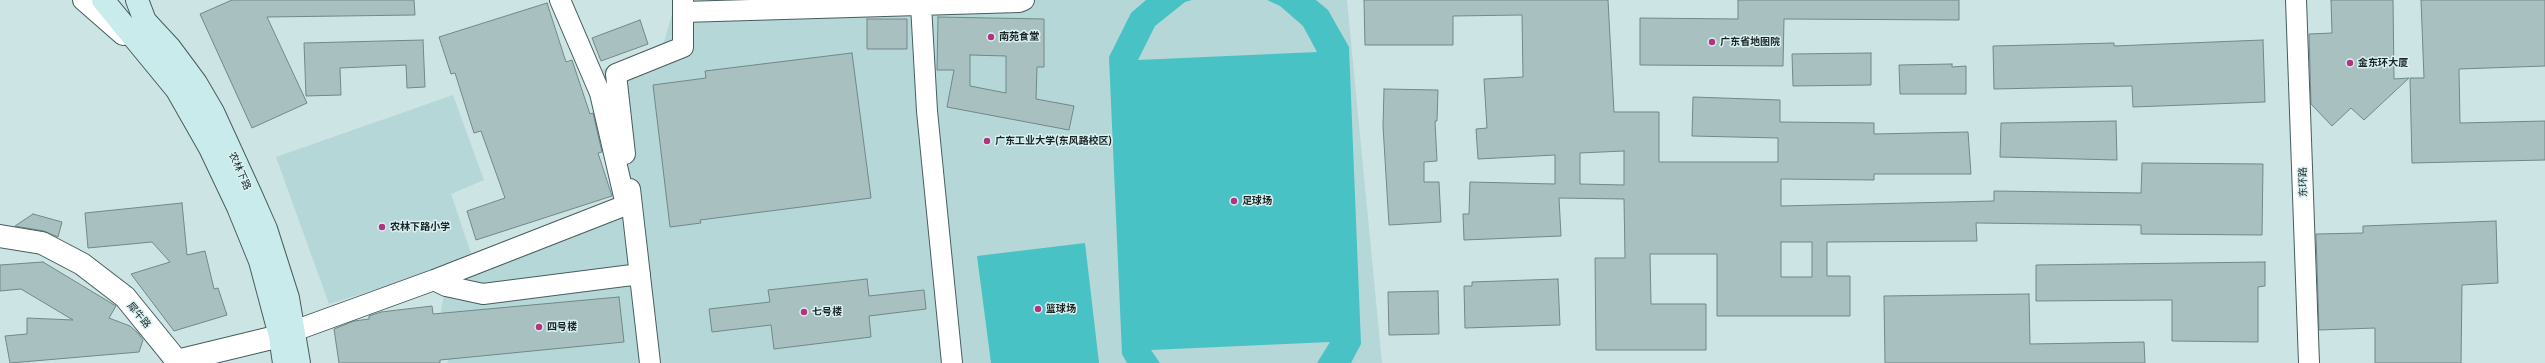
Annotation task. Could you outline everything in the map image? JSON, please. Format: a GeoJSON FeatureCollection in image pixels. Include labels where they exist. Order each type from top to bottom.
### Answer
{"type":"FeatureCollection","features":[{"type":"Feature","properties":{"kind":"main road","name":"农林下路"},"geometry":{"type":"LineString","coordinates":[[102,0],[157,65],[188,107],[238,207],[299,363]]}},
{"type":"Feature","properties":{"kind":"main road","name":"农林下路"},"geometry":{"type":"LineString","coordinates":[[137,0],[145,21],[183,64],[213,112],[266,229],[288,298],[288,333],[284,363]]}},
{"type":"Feature","properties":{"kind":"street"},"geometry":{"type":"LineString","coordinates":[[83,0],[157,65]]}},
{"type":"Feature","properties":{"kind":"street"},"geometry":{"type":"LineString","coordinates":[[288,333],[434,280],[626,205],[600,93],[560,0]]}},
{"type":"Feature","properties":{"kind":"street"},"geometry":{"type":"LineString","coordinates":[[650,363],[616,74],[683,47],[683,6],[921,5],[1019,2],[1024,0]]}},
{"type":"Feature","properties":{"kind":"street","name":"东环路"},"geometry":{"type":"LineString","coordinates":[[2296,0],[2309,363]]}},
{"type":"Feature","properties":{"kind":"street"},"geometry":{"type":"LineString","coordinates":[[921,5],[927,111],[952,363]]}},
{"type":"Feature","properties":{"kind":"street","name":"犀牛路"},"geometry":{"type":"LineString","coordinates":[[0,236],[42,243],[82,264],[125,297],[170,362],[288,333]]}},
{"type":"Feature","properties":{"kind":"street"},"geometry":{"type":"LineString","coordinates":[[434,280],[446,286],[483,294],[640,274]]}},
{"type":"Feature","properties":{"kind":"shaded area","name":"广东工业大学(东风路校区)"},"geometry":{"type":"Polygon","coordinates":[[[676,0],[1347,0],[1382,363],[448,363],[441,310],[446,286],[629,212],[599,71],[664,42],[676,0]]]}},
{"type":"Feature","properties":{"kind":"shaded area","name":"足球场"},"geometry":{"type":"Polygon","coordinates":[[[1146,0],[1192,0],[1185,2],[1155,26],[1138,60],[1317,52],[1303,26],[1280,6],[1267,0],[1316,0],[1328,10],[1349,47],[1361,344],[1351,363],[1317,363],[1330,342],[1151,350],[1160,363],[1127,363],[1122,354],[1109,57],[1131,13],[1146,0]]]}},
{"type":"Feature","properties":{"kind":"shaded area","name":"农林下路小学"},"geometry":{"type":"Polygon","coordinates":[[[453,95],[484,180],[451,194],[473,259],[329,304],[276,157],[453,95]]]}},
{"type":"Feature","properties":{"kind":"shaded area","name":"篮球场"},"geometry":{"type":"Polygon","coordinates":[[[1085,243],[1099,363],[991,363],[977,256],[1085,243]]]}},
{"type":"Feature","properties":{"kind":"building"},"geometry":{"type":"Polygon","coordinates":[[[232,0],[414,0],[415,15],[267,17],[307,103],[252,128],[200,14],[232,0]]]}},
{"type":"Feature","properties":{"kind":"building"},"geometry":{"type":"Polygon","coordinates":[[[1364,0],[1608,0],[1614,112],[1659,112],[1659,162],[1778,162],[1778,138],[1692,136],[1693,97],[1780,100],[1780,122],[1874,123],[1874,134],[1968,132],[1971,174],[1874,174],[1874,180],[1781,179],[1781,206],[1994,201],[1994,191],[2141,193],[2142,163],[2263,164],[2262,235],[2141,234],[2141,225],[1976,223],[1977,241],[1827,242],[1827,276],[1850,276],[1850,316],[1717,316],[1717,254],[1650,254],[1651,304],[1706,304],[1706,350],[1596,350],[1595,258],[1625,258],[1624,199],[1559,198],[1561,236],[1464,240],[1463,214],[1469,214],[1470,182],[1555,184],[1555,155],[1478,159],[1476,129],[1487,128],[1484,79],[1523,77],[1522,15],[1453,16],[1453,45],[1365,45],[1364,0]],[[1624,151],[1580,153],[1580,184],[1624,185],[1624,151]],[[1781,242],[1781,277],[1812,277],[1812,242],[1781,242]]]}},
{"type":"Feature","properties":{"kind":"building","name":"广东省地图院"},"geometry":{"type":"Polygon","coordinates":[[[1738,0],[1959,0],[1959,20],[1784,19],[1783,66],[1640,65],[1640,18],[1738,19],[1738,0]]]}},
{"type":"Feature","properties":{"kind":"building","name":"金东环大厦"},"geometry":{"type":"Polygon","coordinates":[[[2331,0],[2393,0],[2394,79],[2409,78],[2364,120],[2351,108],[2332,126],[2311,104],[2309,34],[2332,33],[2331,0]]]}},
{"type":"Feature","properties":{"kind":"building"},"geometry":{"type":"Polygon","coordinates":[[[2421,0],[2545,0],[2545,66],[2459,69],[2460,123],[2545,121],[2545,160],[2412,163],[2410,78],[2424,78],[2421,0]]]}},
{"type":"Feature","properties":{"kind":"building"},"geometry":{"type":"Polygon","coordinates":[[[547,3],[566,62],[572,60],[590,114],[593,113],[602,152],[598,153],[612,196],[476,240],[467,211],[505,198],[481,131],[474,133],[455,73],[451,74],[439,37],[547,3]]]}},
{"type":"Feature","properties":{"kind":"building"},"geometry":{"type":"Polygon","coordinates":[[[938,17],[1044,19],[1044,67],[1037,67],[1036,99],[1074,106],[1069,130],[947,107],[954,70],[937,70],[938,17]],[[970,55],[970,86],[1006,93],[1006,56],[970,55]]]}},
{"type":"Feature","properties":{"kind":"building"},"geometry":{"type":"Polygon","coordinates":[[[867,19],[907,19],[907,49],[867,49],[867,19]]]}},
{"type":"Feature","properties":{"kind":"building"},"geometry":{"type":"Polygon","coordinates":[[[640,20],[648,44],[601,61],[592,38],[640,20]]]}},
{"type":"Feature","properties":{"kind":"building"},"geometry":{"type":"Polygon","coordinates":[[[423,40],[425,87],[407,88],[406,65],[340,68],[341,95],[306,96],[304,43],[423,40]]]}},
{"type":"Feature","properties":{"kind":"building"},"geometry":{"type":"Polygon","coordinates":[[[2263,40],[2265,102],[2133,107],[2132,86],[1994,89],[1993,46],[2114,43],[2114,46],[2263,40]]]}},
{"type":"Feature","properties":{"kind":"building"},"geometry":{"type":"Polygon","coordinates":[[[852,53],[871,198],[700,220],[701,223],[670,227],[653,85],[706,78],[705,71],[852,53]]]}},
{"type":"Feature","properties":{"kind":"building"},"geometry":{"type":"Polygon","coordinates":[[[1871,53],[1871,85],[1793,86],[1792,54],[1871,53]]]}},
{"type":"Feature","properties":{"kind":"building"},"geometry":{"type":"Polygon","coordinates":[[[1952,64],[1952,67],[1966,66],[1966,94],[1900,94],[1899,65],[1952,64]]]}},
{"type":"Feature","properties":{"kind":"building"},"geometry":{"type":"Polygon","coordinates":[[[1384,89],[1438,90],[1437,121],[1435,121],[1437,161],[1424,162],[1424,182],[1439,182],[1441,222],[1389,225],[1383,126],[1384,89]]]}},
{"type":"Feature","properties":{"kind":"building"},"geometry":{"type":"Polygon","coordinates":[[[2116,121],[2117,160],[2000,157],[2001,123],[2116,121]]]}},
{"type":"Feature","properties":{"kind":"building"},"geometry":{"type":"Polygon","coordinates":[[[182,203],[187,255],[205,251],[214,289],[218,288],[227,315],[174,331],[131,274],[170,262],[152,242],[88,248],[85,213],[182,203]]]}},
{"type":"Feature","properties":{"kind":"building"},"geometry":{"type":"Polygon","coordinates":[[[33,214],[62,222],[58,237],[44,231],[15,226],[33,214]]]}},
{"type":"Feature","properties":{"kind":"building"},"geometry":{"type":"Polygon","coordinates":[[[2496,221],[2498,283],[2462,285],[2461,363],[2375,363],[2375,328],[2319,330],[2316,234],[2363,233],[2363,226],[2496,221]]]}},
{"type":"Feature","properties":{"kind":"building"},"geometry":{"type":"Polygon","coordinates":[[[43,262],[116,306],[109,318],[130,326],[138,333],[143,340],[139,352],[10,363],[5,336],[27,334],[27,318],[73,320],[21,289],[0,291],[0,265],[43,262]]]}},
{"type":"Feature","properties":{"kind":"building"},"geometry":{"type":"Polygon","coordinates":[[[2265,262],[2265,286],[2258,287],[2258,342],[2172,341],[2172,300],[2036,301],[2036,265],[2265,262]]]}},
{"type":"Feature","properties":{"kind":"building","name":"七号楼"},"geometry":{"type":"Polygon","coordinates":[[[867,279],[869,296],[924,290],[926,309],[869,316],[871,337],[774,349],[771,325],[712,332],[709,309],[770,302],[768,290],[867,279]]]}},
{"type":"Feature","properties":{"kind":"building"},"geometry":{"type":"Polygon","coordinates":[[[1558,279],[1560,325],[1465,328],[1464,286],[1472,286],[1472,282],[1558,279]]]}},
{"type":"Feature","properties":{"kind":"building"},"geometry":{"type":"Polygon","coordinates":[[[1438,291],[1439,334],[1389,335],[1388,292],[1438,291]]]}},
{"type":"Feature","properties":{"kind":"building"},"geometry":{"type":"Polygon","coordinates":[[[2029,294],[2030,344],[2144,342],[2145,363],[1885,363],[1884,296],[2029,294]]]}},
{"type":"Feature","properties":{"kind":"building"},"geometry":{"type":"Polygon","coordinates":[[[619,297],[624,342],[440,360],[440,363],[339,363],[334,329],[354,321],[369,319],[369,316],[381,312],[432,306],[433,314],[619,297]]]}},
{"type":"Feature","properties":{"kind":"place","name":"南苑食堂"},"geometry":{"type":"Point","coordinates":[991,37]}},
{"type":"Feature","properties":{"kind":"place","name":"广东省地图院"},"geometry":{"type":"Point","coordinates":[1712,42]}},
{"type":"Feature","properties":{"kind":"place","name":"金东环大厦"},"geometry":{"type":"Point","coordinates":[2350,63]}},
{"type":"Feature","properties":{"kind":"place","name":"广东工业大学(东风路校区)"},"geometry":{"type":"Point","coordinates":[987,141]}},
{"type":"Feature","properties":{"kind":"place","name":"足球场"},"geometry":{"type":"Point","coordinates":[1234,201]}},
{"type":"Feature","properties":{"kind":"place","name":"农林下路小学"},"geometry":{"type":"Point","coordinates":[382,227]}},
{"type":"Feature","properties":{"kind":"place","name":"篮球场"},"geometry":{"type":"Point","coordinates":[1038,309]}},
{"type":"Feature","properties":{"kind":"place","name":"七号楼"},"geometry":{"type":"Point","coordinates":[804,312]}},
{"type":"Feature","properties":{"kind":"place","name":"四号楼"},"geometry":{"type":"Point","coordinates":[539,327]}}]}
